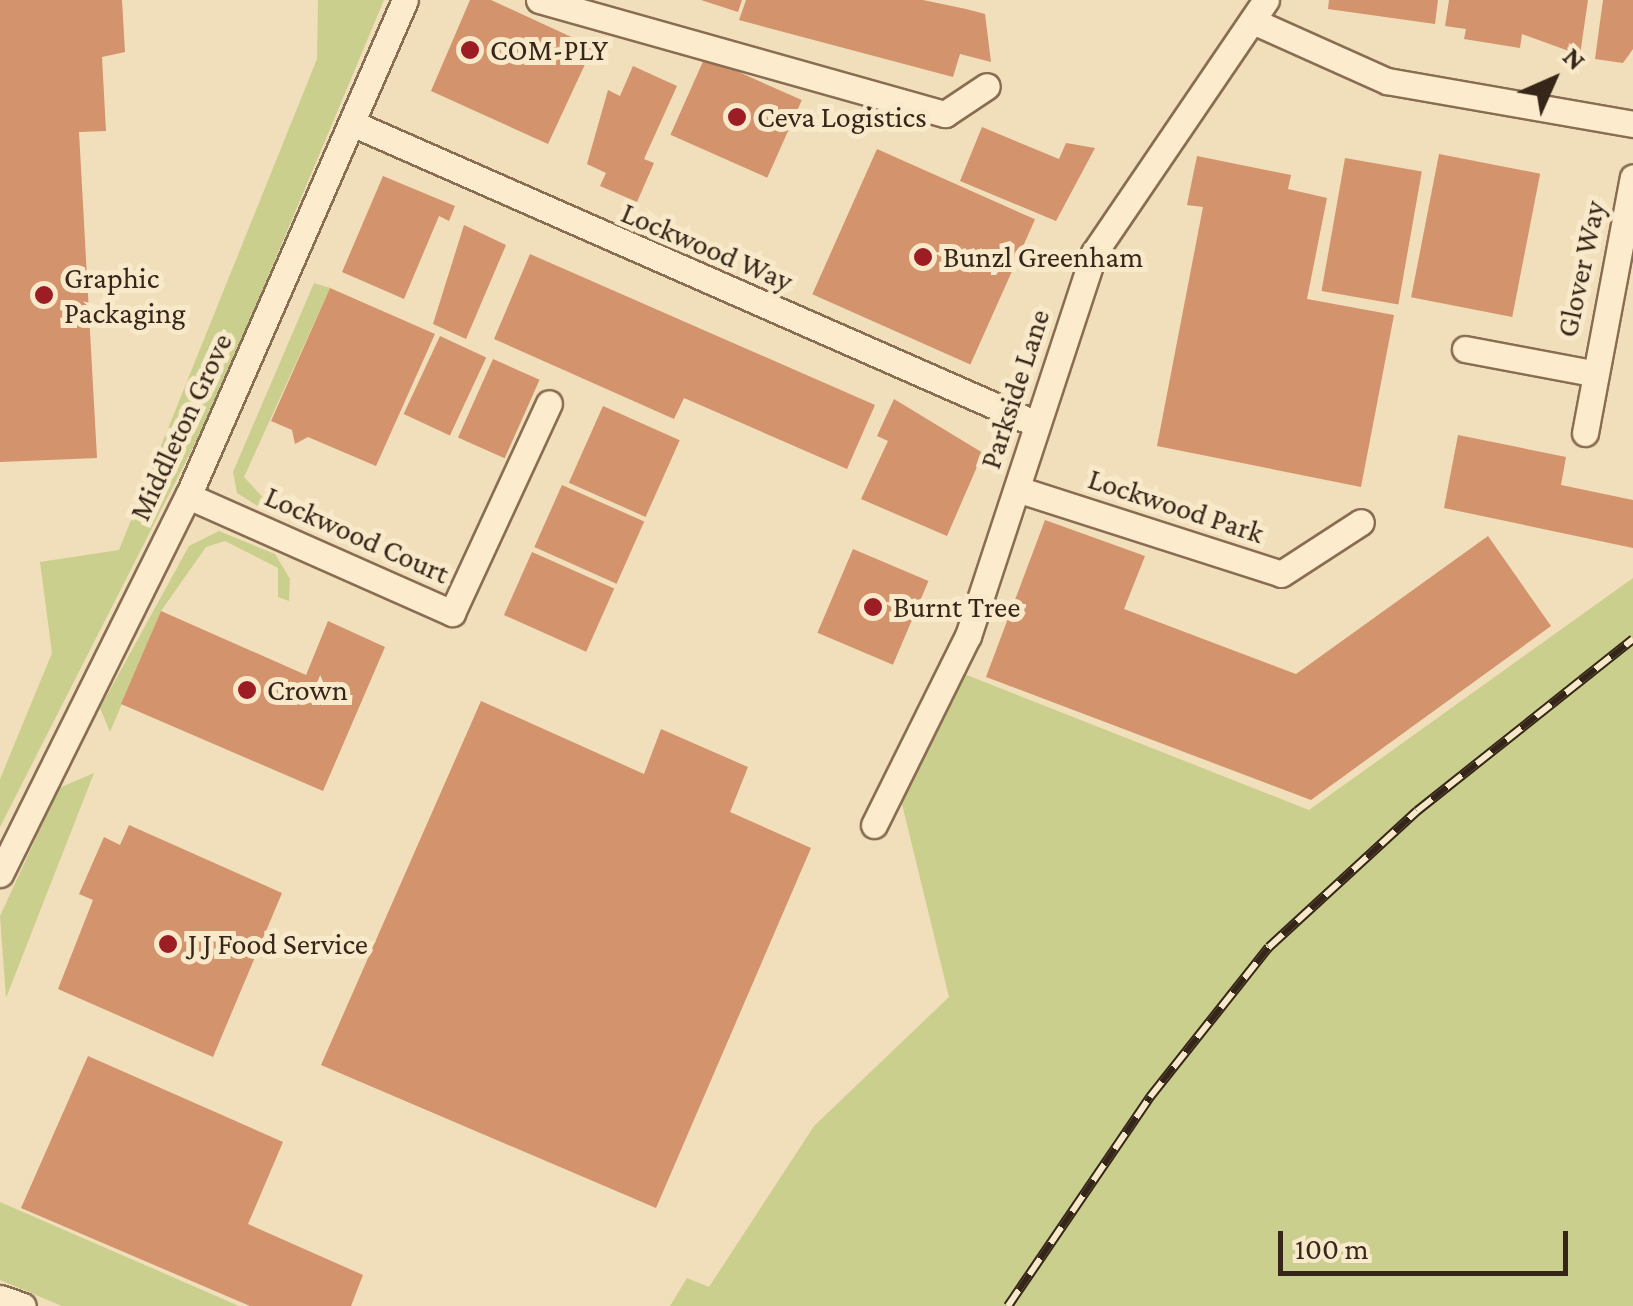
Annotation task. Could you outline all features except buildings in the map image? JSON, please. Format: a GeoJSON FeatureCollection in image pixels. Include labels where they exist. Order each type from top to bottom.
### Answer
{"type":"FeatureCollection","features":[{"type":"Feature","properties":{"kind":"street","name":"Middleton Grove"},"geometry":{"type":"LineString","coordinates":[[0,874],[188,496],[405,0]]}},
{"type":"Feature","properties":{"kind":"street"},"geometry":{"type":"LineString","coordinates":[[540,0],[945,114],[987,86]]}},
{"type":"Feature","properties":{"kind":"street"},"geometry":{"type":"LineString","coordinates":[[1261,11],[1387,82],[1633,124]]}},
{"type":"Feature","properties":{"kind":"street","name":"Parkside Lane"},"geometry":{"type":"LineString","coordinates":[[874,825],[954,670],[1094,254],[1261,11]]}},
{"type":"Feature","properties":{"kind":"street","name":"Lockwood Way"},"geometry":{"type":"LineString","coordinates":[[354,124],[1036,424]]}},
{"type":"Feature","properties":{"kind":"street","name":"Glover Way"},"geometry":{"type":"LineString","coordinates":[[1584,433],[1592,373],[1633,178]]}},
{"type":"Feature","properties":{"kind":"street","name":"Glover Way"},"geometry":{"type":"LineString","coordinates":[[1466,349],[1592,373]]}},
{"type":"Feature","properties":{"kind":"street","name":"Lockwood Court"},"geometry":{"type":"LineString","coordinates":[[188,496],[452,613],[550,403]]}},
{"type":"Feature","properties":{"kind":"street","name":"Lockwood Park"},"geometry":{"type":"LineString","coordinates":[[1017,489],[1281,574],[1361,522]]}},
{"type":"Feature","properties":{"kind":"street"},"geometry":{"type":"LineString","coordinates":[[0,1298],[23,1306]]}},
{"type":"Feature","properties":{"kind":"green space"},"geometry":{"type":"Polygon","coordinates":[[[318,0],[384,0],[213,408],[0,827],[0,779],[52,653],[40,562],[119,550],[317,59],[318,0]]]}},
{"type":"Feature","properties":{"kind":"green space"},"geometry":{"type":"Polygon","coordinates":[[[314,283],[330,288],[244,477],[267,502],[259,507],[237,493],[233,472],[314,283]]]}},
{"type":"Feature","properties":{"kind":"green space"},"geometry":{"type":"Polygon","coordinates":[[[219,531],[275,554],[290,579],[289,601],[278,597],[278,568],[225,541],[206,547],[161,611],[110,732],[100,708],[189,546],[219,531]]]}},
{"type":"Feature","properties":{"kind":"green space"},"geometry":{"type":"Polygon","coordinates":[[[1633,578],[1633,1306],[670,1306],[687,1278],[709,1287],[814,1126],[949,997],[902,804],[920,739],[954,670],[1309,810],[1633,578]]]}},
{"type":"Feature","properties":{"kind":"green space"},"geometry":{"type":"Polygon","coordinates":[[[94,773],[6,998],[0,916],[59,788],[94,773]]]}},
{"type":"Feature","properties":{"kind":"green space"},"geometry":{"type":"Polygon","coordinates":[[[0,1202],[239,1306],[62,1306],[0,1280],[0,1202]]]}},
{"type":"Feature","properties":{"kind":"railway"},"geometry":{"type":"LineString","coordinates":[[1008,1306],[1150,1097],[1269,947],[1417,811],[1633,639]]}},
{"type":"Feature","properties":{"kind":"place","name":"COM-PLY"},"geometry":{"type":"Point","coordinates":[470,50]}},
{"type":"Feature","properties":{"kind":"place","name":"Ceva Logistics"},"geometry":{"type":"Point","coordinates":[737,117]}},
{"type":"Feature","properties":{"kind":"place","name":"Bunzl Greenham"},"geometry":{"type":"Point","coordinates":[923,257]}},
{"type":"Feature","properties":{"kind":"place","name":"Graphic Packaging"},"geometry":{"type":"Point","coordinates":[44,295]}},
{"type":"Feature","properties":{"kind":"place","name":"Burnt Tree"},"geometry":{"type":"Point","coordinates":[873,607]}},
{"type":"Feature","properties":{"kind":"place","name":"Crown"},"geometry":{"type":"Point","coordinates":[247,690]}},
{"type":"Feature","properties":{"kind":"place","name":"J J Food Service"},"geometry":{"type":"Point","coordinates":[168,944]}}]}
